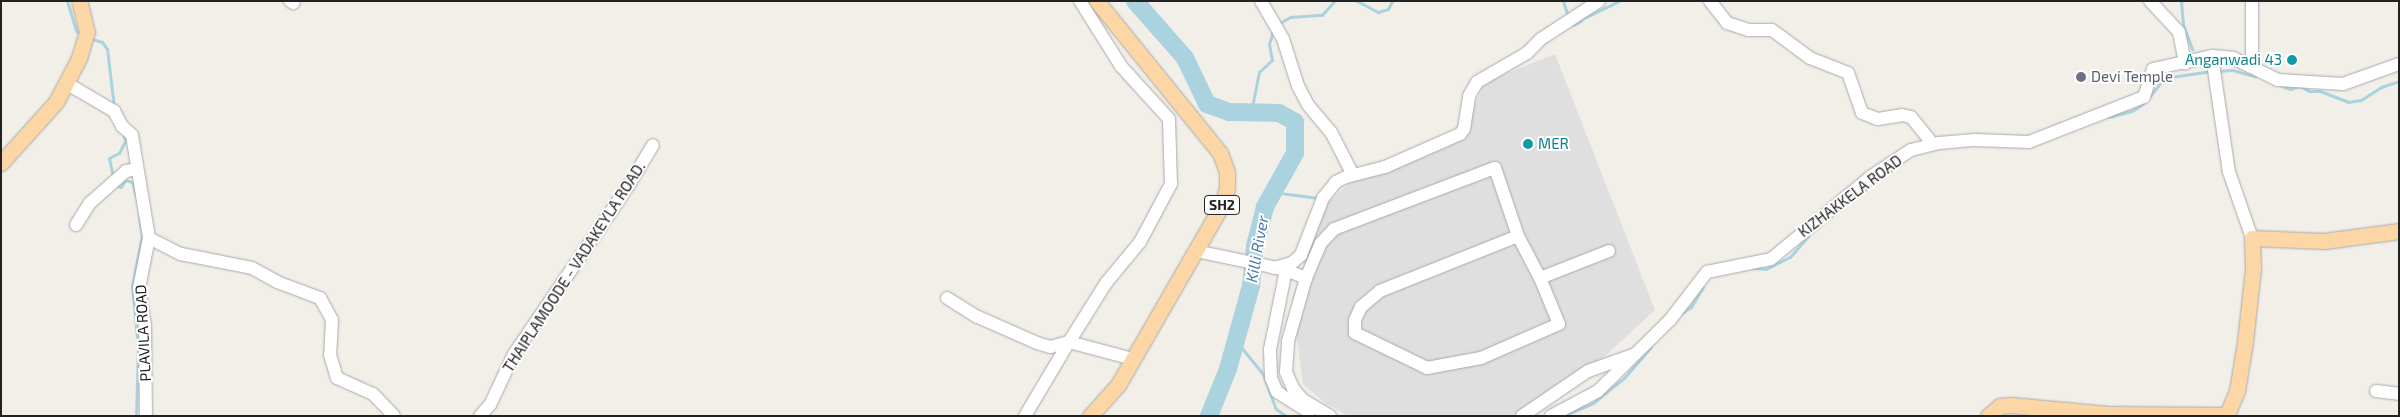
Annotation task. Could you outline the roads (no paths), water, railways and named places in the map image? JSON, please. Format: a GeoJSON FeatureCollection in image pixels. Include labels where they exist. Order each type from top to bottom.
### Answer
{"type":"FeatureCollection","features":[{"type":"Feature","properties":{"kind":"main road"},"geometry":{"type":"LineString","coordinates":[[1,163],[56,102],[66,83],[87,37],[78,1]]}},
{"type":"Feature","properties":{"kind":"main road","name":"SH2"},"geometry":{"type":"LineString","coordinates":[[1090,416],[1118,385],[1134,359],[1222,205],[1227,188],[1226,172],[1220,153],[1097,1]]}},
{"type":"Feature","properties":{"kind":"main road"},"geometry":{"type":"LineString","coordinates":[[1988,416],[2000,406],[2011,405],[2157,415],[2222,415],[2234,406],[2246,342],[2253,268],[2252,238],[2324,241],[2399,231]]}},
{"type":"Feature","properties":{"kind":"street"},"geometry":{"type":"LineString","coordinates":[[1025,416],[1106,283],[1140,242],[1171,184],[1172,154],[1169,119],[1121,66],[1080,1]]}},
{"type":"Feature","properties":{"kind":"street"},"geometry":{"type":"LineString","coordinates":[[1261,1],[1277,27],[1298,86],[1308,106],[1331,132],[1352,175]]}},
{"type":"Feature","properties":{"kind":"street"},"geometry":{"type":"LineString","coordinates":[[1275,268],[1292,263],[1301,255],[1329,188],[1352,175],[1385,167],[1460,134],[1464,129],[1469,96],[1477,82],[1528,53],[1541,39],[1598,1]]}},
{"type":"Feature","properties":{"kind":"street"},"geometry":{"type":"LineString","coordinates":[[1710,1],[1727,23],[1748,30],[1772,30],[1810,58],[1848,73],[1862,113],[1878,119],[1902,115],[1912,117],[1933,144]]}},
{"type":"Feature","properties":{"kind":"street"},"geometry":{"type":"LineString","coordinates":[[2150,1],[2179,32],[2185,63]]}},
{"type":"Feature","properties":{"kind":"street"},"geometry":{"type":"LineString","coordinates":[[2252,1],[2252,68]]}},
{"type":"Feature","properties":{"kind":"street","name":"KIZHAKKELA ROAD"},"geometry":{"type":"LineString","coordinates":[[1551,416],[1598,392],[1670,320],[1707,272],[1771,260],[1870,177],[1911,150],[1933,144],[1975,140],[2029,142],[2144,97],[2153,69],[2185,63],[2214,66],[2233,58],[2278,80],[2343,84],[2399,64]]}},
{"type":"Feature","properties":{"kind":"street"},"geometry":{"type":"LineString","coordinates":[[2214,66],[2229,172],[2252,238]]}},
{"type":"Feature","properties":{"kind":"street","name":"PLAVILA ROAD"},"geometry":{"type":"LineString","coordinates":[[66,83],[114,111],[132,135],[146,244],[139,288],[145,326],[146,416]]}},
{"type":"Feature","properties":{"kind":"street","name":"THAIPLAMOODE - VADAKEYLA ROAD."},"geometry":{"type":"LineString","coordinates":[[480,416],[490,405],[514,354],[530,335],[653,144]]}},
{"type":"Feature","properties":{"kind":"street"},"geometry":{"type":"LineString","coordinates":[[1330,416],[1303,400],[1292,388],[1286,372],[1288,341],[1306,278],[1321,243],[1334,229],[1495,168],[1518,236],[1540,278],[1559,324],[1481,358],[1427,368],[1355,333],[1355,320],[1361,307],[1380,291],[1518,236]]}},
{"type":"Feature","properties":{"kind":"street"},"geometry":{"type":"LineString","coordinates":[[76,225],[90,203],[126,171],[137,169]]}},
{"type":"Feature","properties":{"kind":"street"},"geometry":{"type":"LineString","coordinates":[[146,244],[181,254],[252,268],[277,282],[320,298],[332,320],[330,355],[337,378],[350,386],[373,394],[394,416]]}},
{"type":"Feature","properties":{"kind":"street"},"geometry":{"type":"LineString","coordinates":[[1196,251],[1226,259],[1275,268],[1306,278]]}},
{"type":"Feature","properties":{"kind":"street"},"geometry":{"type":"LineString","coordinates":[[1540,278],[1609,251]]}},
{"type":"Feature","properties":{"kind":"street"},"geometry":{"type":"LineString","coordinates":[[1275,268],[1270,349],[1271,378],[1277,392],[1315,416]]}},
{"type":"Feature","properties":{"kind":"street"},"geometry":{"type":"LineString","coordinates":[[947,298],[978,317],[1037,343],[1050,347],[1069,342],[1134,359]]}},
{"type":"Feature","properties":{"kind":"street","name":"KIZHAKKELA ROAD"},"geometry":{"type":"LineString","coordinates":[[1522,416],[1588,371],[1636,354]]}},
{"type":"Feature","properties":{"kind":"street"},"geometry":{"type":"LineString","coordinates":[[2376,391],[2399,394]]}},
{"type":"Feature","properties":{"kind":"waterway"},"geometry":{"type":"LineString","coordinates":[[67,1],[76,31],[81,34]]}},
{"type":"Feature","properties":{"kind":"waterway","name":"Killi River"},"geometry":{"type":"LineString","coordinates":[[1135,1],[1185,58],[1207,104],[1229,112],[1279,113],[1295,122],[1295,153],[1265,207],[1255,246],[1251,286],[1228,369],[1209,416]]}},
{"type":"Feature","properties":{"kind":"waterway"},"geometry":{"type":"LineString","coordinates":[[1278,24],[1290,17],[1322,15],[1334,1]]}},
{"type":"Feature","properties":{"kind":"waterway"},"geometry":{"type":"LineString","coordinates":[[1357,1],[1378,12],[1388,9],[1392,1]]}},
{"type":"Feature","properties":{"kind":"waterway"},"geometry":{"type":"LineString","coordinates":[[1563,1],[1567,13],[1572,16]]}},
{"type":"Feature","properties":{"kind":"waterway"},"geometry":{"type":"LineString","coordinates":[[1580,20],[1619,1]]}},
{"type":"Feature","properties":{"kind":"waterway"},"geometry":{"type":"LineString","coordinates":[[2181,1],[2183,25],[2192,49]]}},
{"type":"Feature","properties":{"kind":"waterway"},"geometry":{"type":"LineString","coordinates":[[1573,25],[1581,21]]}},
{"type":"Feature","properties":{"kind":"waterway"},"geometry":{"type":"LineString","coordinates":[[1251,112],[1259,72],[1272,60],[1269,44],[1274,28]]}},
{"type":"Feature","properties":{"kind":"waterway"},"geometry":{"type":"LineString","coordinates":[[89,38],[102,42],[107,49],[114,107]]}},
{"type":"Feature","properties":{"kind":"waterway"},"geometry":{"type":"LineString","coordinates":[[2218,71],[2232,70],[2255,76]]}},
{"type":"Feature","properties":{"kind":"waterway"},"geometry":{"type":"LineString","coordinates":[[2150,96],[2164,78],[2211,71]]}},
{"type":"Feature","properties":{"kind":"waterway"},"geometry":{"type":"LineString","coordinates":[[2280,85],[2290,89],[2300,86],[2309,91],[2320,91],[2348,102],[2361,100],[2381,87],[2399,81]]}},
{"type":"Feature","properties":{"kind":"waterway"},"geometry":{"type":"LineString","coordinates":[[2109,117],[2132,111],[2144,103]]}},
{"type":"Feature","properties":{"kind":"waterway"},"geometry":{"type":"LineString","coordinates":[[113,177],[109,158],[119,153],[125,141],[123,133]]}},
{"type":"Feature","properties":{"kind":"waterway"},"geometry":{"type":"LineString","coordinates":[[1850,201],[1897,166]]}},
{"type":"Feature","properties":{"kind":"waterway"},"geometry":{"type":"LineString","coordinates":[[115,185],[121,187],[125,180],[129,181],[133,183],[135,194]]}},
{"type":"Feature","properties":{"kind":"waterway"},"geometry":{"type":"LineString","coordinates":[[1272,192],[1319,198]]}},
{"type":"Feature","properties":{"kind":"waterway"},"geometry":{"type":"LineString","coordinates":[[136,416],[138,347],[132,286],[142,235],[139,217]]}},
{"type":"Feature","properties":{"kind":"waterway"},"geometry":{"type":"LineString","coordinates":[[1753,268],[1766,269],[1790,257],[1809,235]]}},
{"type":"Feature","properties":{"kind":"waterway"},"geometry":{"type":"LineString","coordinates":[[1682,313],[1691,307],[1703,287]]}},
{"type":"Feature","properties":{"kind":"waterway"},"geometry":{"type":"LineString","coordinates":[[1236,341],[1263,374],[1276,409],[1286,416]]}},
{"type":"Feature","properties":{"kind":"waterway"},"geometry":{"type":"LineString","coordinates":[[1565,415],[1593,403],[1624,378],[1651,347]]}},
{"type":"Feature","properties":{"kind":"place","name":"Anganwadi 43"},"geometry":{"type":"Point","coordinates":[2292,60]}},
{"type":"Feature","properties":{"kind":"place","name":"Devi Temple"},"geometry":{"type":"Point","coordinates":[2081,77]}},
{"type":"Feature","properties":{"kind":"place","name":"MER"},"geometry":{"type":"Point","coordinates":[1528,144]}}]}
